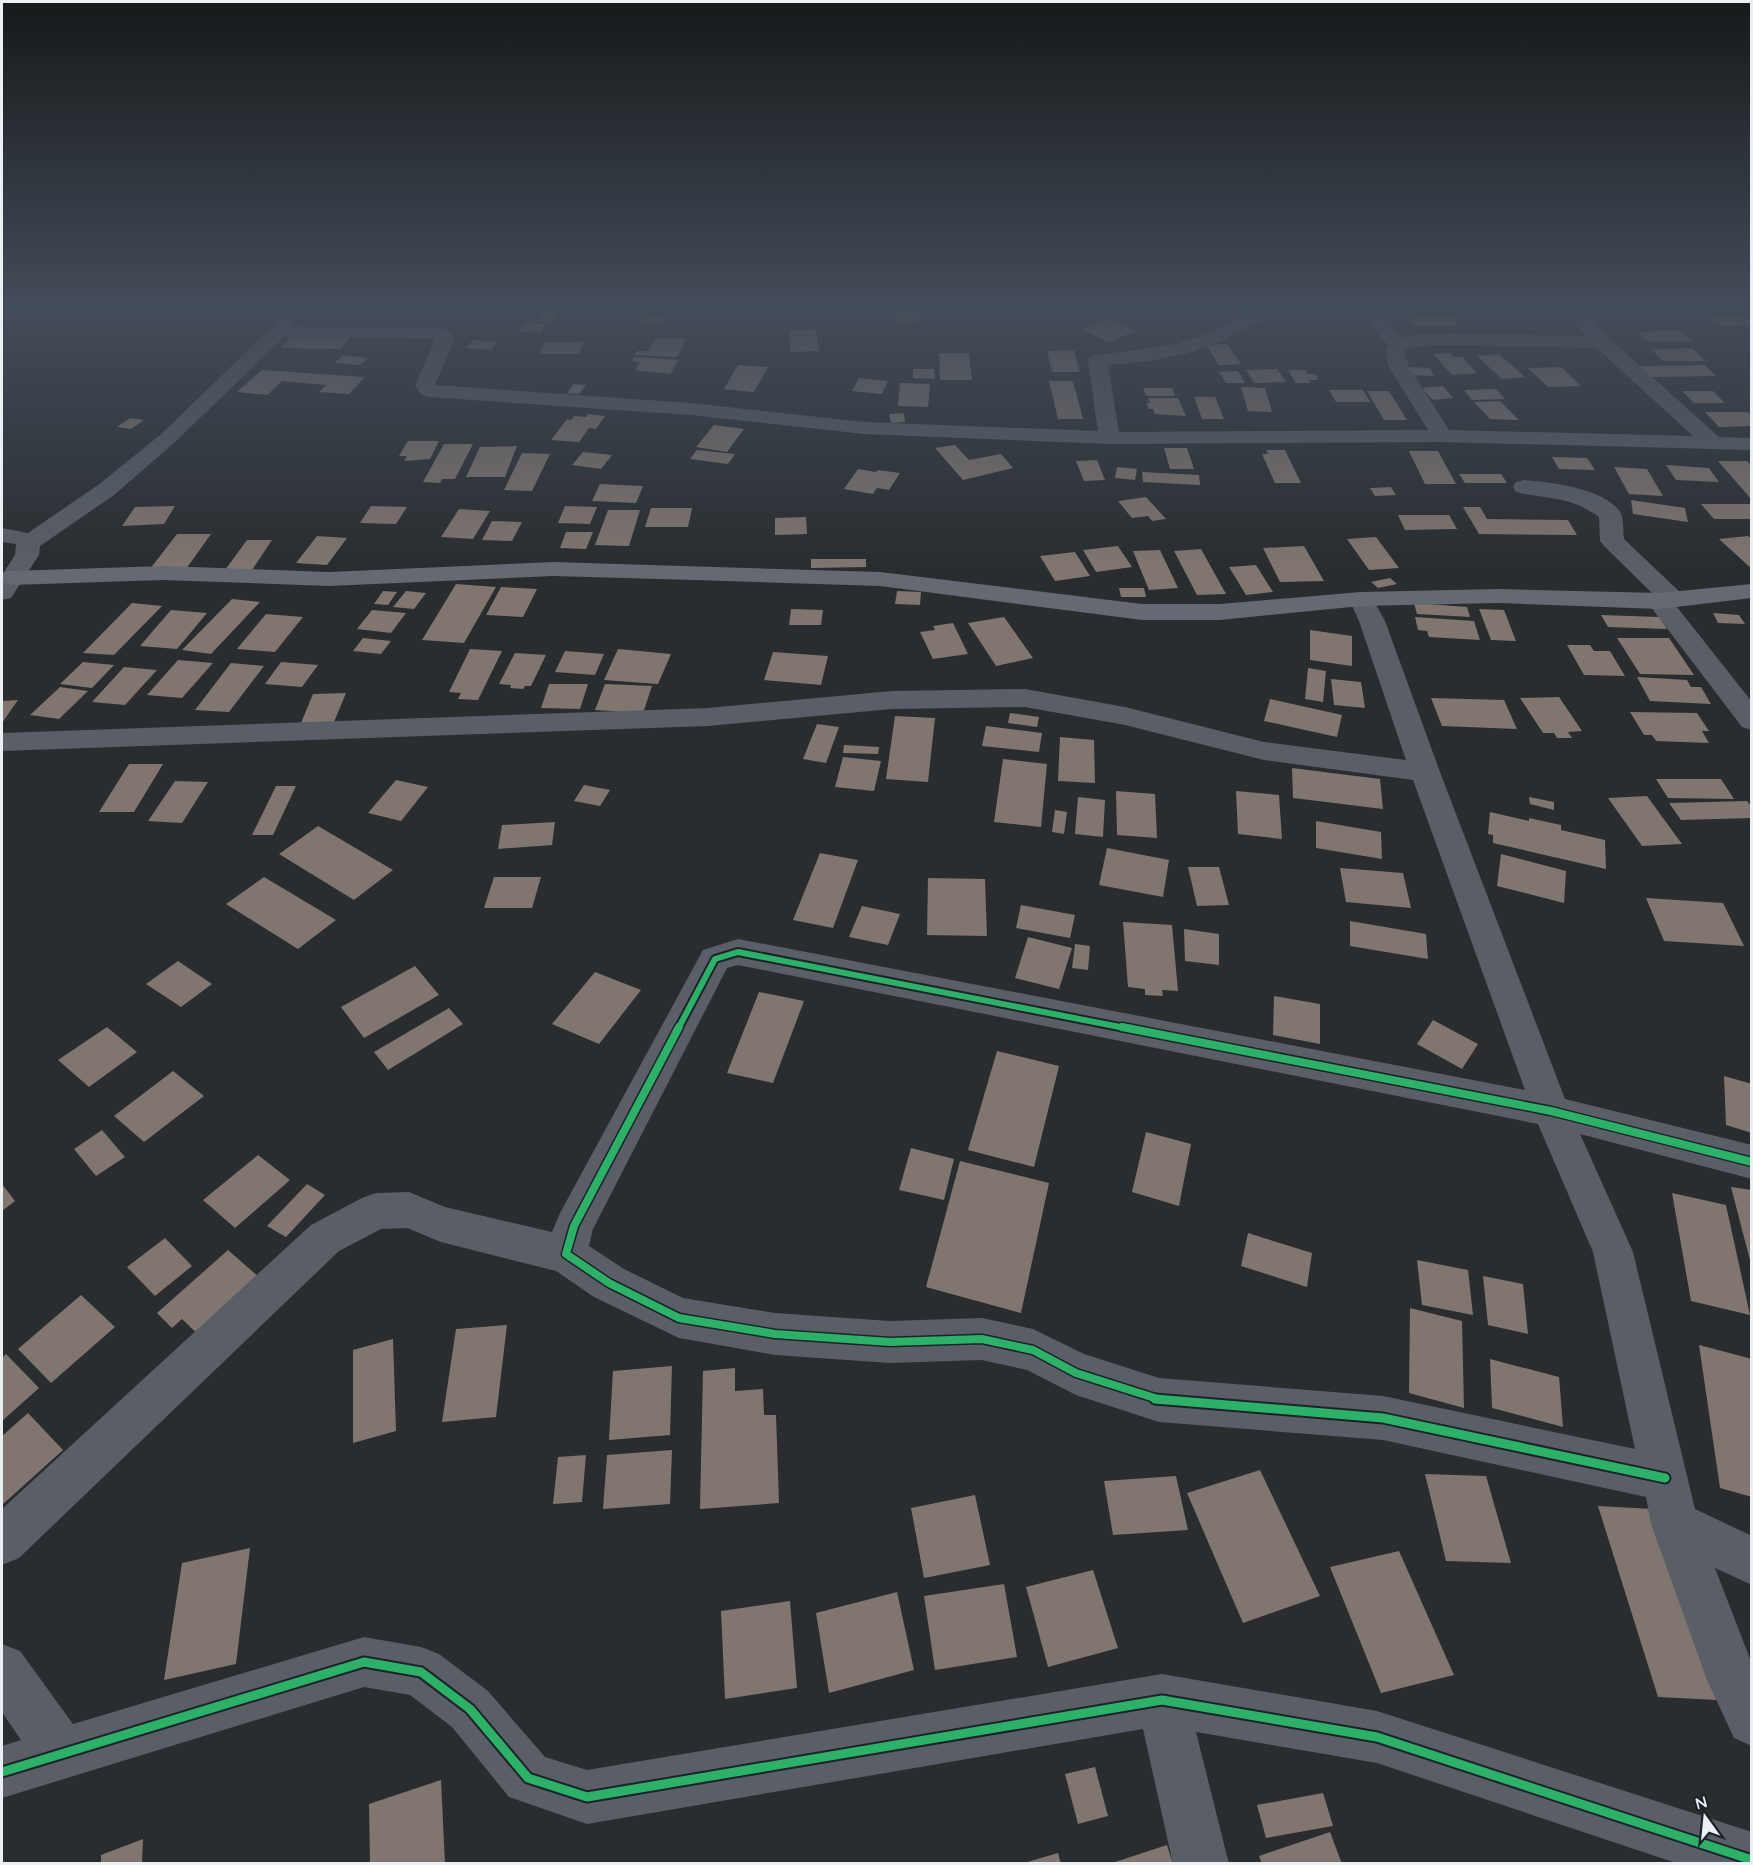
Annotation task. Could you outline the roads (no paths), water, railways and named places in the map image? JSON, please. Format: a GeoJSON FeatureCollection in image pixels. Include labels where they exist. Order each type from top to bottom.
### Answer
{"type":"FeatureCollection","features":[{"type":"Feature","properties":{"kind":"street"},"geometry":{"type":"LineString","coordinates":[[28,543],[106,490],[167,439],[215,393]]}},
{"type":"Feature","properties":{"kind":"street"},"geometry":{"type":"LineString","coordinates":[[458,393],[690,409],[864,428],[1110,438],[1442,436],[1752,444]]}},
{"type":"Feature","properties":{"kind":"street"},"geometry":{"type":"LineString","coordinates":[[1103,393],[1110,438]]}},
{"type":"Feature","properties":{"kind":"street"},"geometry":{"type":"LineString","coordinates":[[1415,393],[1442,436]]}},
{"type":"Feature","properties":{"kind":"street"},"geometry":{"type":"LineString","coordinates":[[1658,393],[1713,443]]}},
{"type":"Feature","properties":{"kind":"street"},"geometry":{"type":"LineString","coordinates":[[1524,488],[1556,489],[1577,495],[1610,514],[1612,542],[1666,600],[1752,721]]}},
{"type":"Feature","properties":{"kind":"street"},"geometry":{"type":"LineString","coordinates":[[2,535],[25,539],[28,543],[27,555],[6,586]]}},
{"type":"Feature","properties":{"kind":"street"},"geometry":{"type":"LineString","coordinates":[[6,586],[163,573],[329,579],[553,569],[880,579],[1142,612],[1220,612],[1361,598],[1499,596],[1666,600],[1752,591]]}},
{"type":"Feature","properties":{"kind":"street"},"geometry":{"type":"LineString","coordinates":[[1361,598],[1372,621],[1425,772],[1551,1111],[1613,1252],[1676,1524],[1732,1680],[1752,1720]]}},
{"type":"Feature","properties":{"kind":"street"},"geometry":{"type":"LineString","coordinates":[[2,742],[708,717],[892,700],[1025,698],[1125,716],[1264,750],[1425,772]]}},
{"type":"Feature","properties":{"kind":"street"},"geometry":{"type":"LineString","coordinates":[[566,1254],[574,1226],[715,959],[738,952],[1551,1111],[1752,1162]]}},
{"type":"Feature","properties":{"kind":"street"},"geometry":{"type":"LineString","coordinates":[[2,1540],[325,1238],[376,1211],[409,1210],[441,1224],[566,1254],[609,1284],[679,1318],[776,1334],[878,1342],[982,1339],[1033,1350],[1076,1373],[1159,1400],[1383,1418],[1665,1478]]}},
{"type":"Feature","properties":{"kind":"street"},"geometry":{"type":"LineString","coordinates":[[1676,1524],[1752,1561]]}},
{"type":"Feature","properties":{"kind":"street"},"geometry":{"type":"LineString","coordinates":[[2,1772],[364,1662],[421,1672],[470,1708],[528,1778],[587,1797],[1162,1700],[1377,1737],[1752,1860]]}},
{"type":"Feature","properties":{"kind":"street"},"geometry":{"type":"LineString","coordinates":[[2,1669],[63,1754]]}},
{"type":"Feature","properties":{"kind":"street"},"geometry":{"type":"LineString","coordinates":[[1162,1700],[1201,1863]]}}]}
